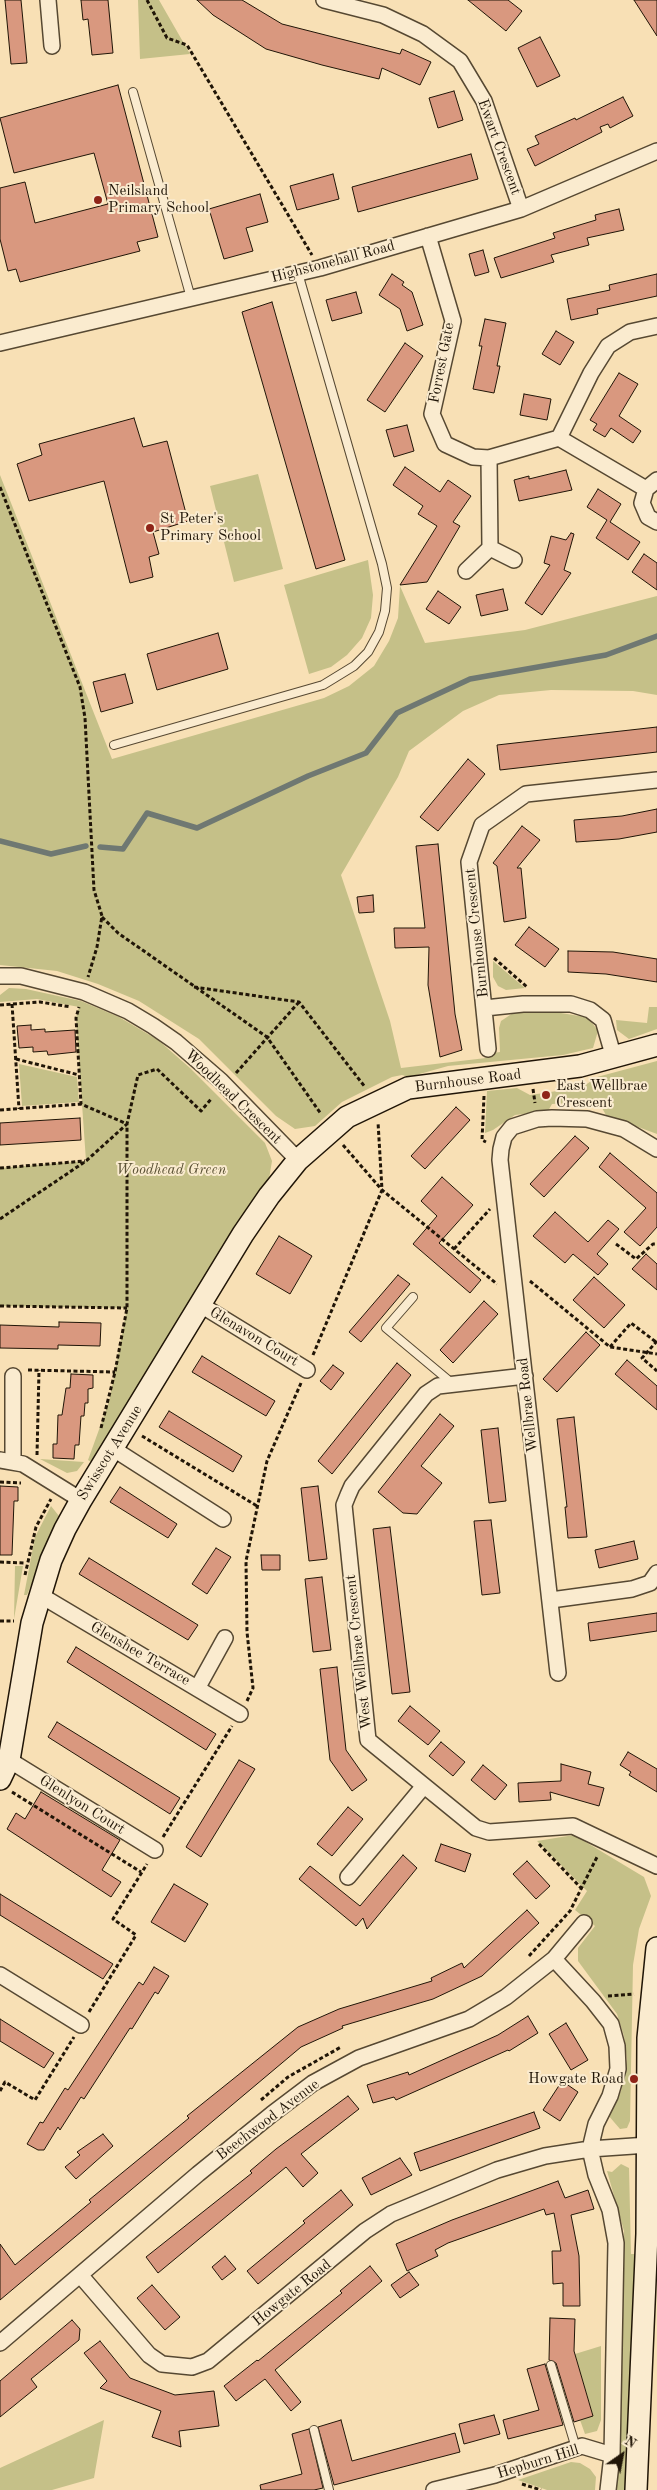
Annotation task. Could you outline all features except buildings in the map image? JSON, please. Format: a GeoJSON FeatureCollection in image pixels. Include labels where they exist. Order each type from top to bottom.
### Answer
{"type":"FeatureCollection","features":[{"type":"Feature","properties":{"kind":"street"},"geometry":{"type":"LineString","coordinates":[[48,0],[52,46]]}},
{"type":"Feature","properties":{"kind":"street","name":"Ewart Crescent"},"geometry":{"type":"LineString","coordinates":[[324,0],[384,15],[423,34],[460,61],[484,101],[522,209]]}},
{"type":"Feature","properties":{"kind":"street","name":"Highstonehall Road"},"geometry":{"type":"LineString","coordinates":[[0,343],[298,274],[522,209],[657,151]]}},
{"type":"Feature","properties":{"kind":"street","name":"Forrest Gate"},"geometry":{"type":"LineString","coordinates":[[428,236],[453,322],[432,414],[445,444],[472,458],[489,458],[558,438]]}},
{"type":"Feature","properties":{"kind":"street"},"geometry":{"type":"LineString","coordinates":[[657,326],[630,332],[608,346],[591,373],[558,438],[651,485],[643,496],[644,510],[648,516],[657,522]]}},
{"type":"Feature","properties":{"kind":"street"},"geometry":{"type":"LineString","coordinates":[[466,571],[490,548],[489,458]]}},
{"type":"Feature","properties":{"kind":"street"},"geometry":{"type":"LineString","coordinates":[[490,548],[514,560]]}},
{"type":"Feature","properties":{"kind":"street","name":"Burnhouse Crescent"},"geometry":{"type":"LineString","coordinates":[[488,1049],[469,862],[482,825],[526,794],[657,780]]}},
{"type":"Feature","properties":{"kind":"street","name":"Woodhead Crescent"},"geometry":{"type":"LineString","coordinates":[[0,976],[21,976],[84,992],[128,1011],[176,1042],[221,1081],[298,1160]]}},
{"type":"Feature","properties":{"kind":"street"},"geometry":{"type":"LineString","coordinates":[[485,1008],[523,1004],[571,1004],[590,1010],[603,1020],[614,1058]]}},
{"type":"Feature","properties":{"kind":"street","name":"Burnhouse Road"},"geometry":{"type":"LineString","coordinates":[[298,1160],[347,1117],[408,1088],[485,1077],[531,1073],[614,1058],[657,1045]]}},
{"type":"Feature","properties":{"kind":"street"},"geometry":{"type":"LineString","coordinates":[[502,1143],[520,1123],[537,1118],[587,1119],[624,1129],[657,1149]]}},
{"type":"Feature","properties":{"kind":"street","name":"Wellbrae Road"},"geometry":{"type":"LineString","coordinates":[[502,1143],[504,1193],[558,1673]]}},
{"type":"Feature","properties":{"kind":"street","name":"Swisscot Avenue"},"geometry":{"type":"LineString","coordinates":[[4,1784],[25,1654],[51,1560],[81,1500],[243,1234],[269,1196],[298,1160]]}},
{"type":"Feature","properties":{"kind":"street","name":"Glenavon Court"},"geometry":{"type":"LineString","coordinates":[[201,1305],[307,1370]]}},
{"type":"Feature","properties":{"kind":"street"},"geometry":{"type":"LineString","coordinates":[[18,1373],[6,1461],[23,1464],[81,1500]]}},
{"type":"Feature","properties":{"kind":"street","name":"West Wellbrae Crescent"},"geometry":{"type":"LineString","coordinates":[[525,1376],[438,1386],[426,1394],[352,1486],[344,1504],[368,1740],[476,1828],[489,1832],[573,1826],[657,1866]]}},
{"type":"Feature","properties":{"kind":"street"},"geometry":{"type":"LineString","coordinates":[[112,1448],[222,1519]]}},
{"type":"Feature","properties":{"kind":"street"},"geometry":{"type":"LineString","coordinates":[[551,1600],[632,1589],[650,1583],[657,1573]]}},
{"type":"Feature","properties":{"kind":"street","name":"Glenshee Terrace"},"geometry":{"type":"LineString","coordinates":[[40,1595],[198,1687],[240,1714]]}},
{"type":"Feature","properties":{"kind":"street"},"geometry":{"type":"LineString","coordinates":[[198,1687],[225,1638]]}},
{"type":"Feature","properties":{"kind":"street","name":"Glenlyon Court"},"geometry":{"type":"LineString","coordinates":[[9,1760],[155,1850]]}},
{"type":"Feature","properties":{"kind":"street"},"geometry":{"type":"LineString","coordinates":[[348,1877],[424,1787]]}},
{"type":"Feature","properties":{"kind":"street","name":"Beechwood Avenue"},"geometry":{"type":"LineString","coordinates":[[0,2343],[81,2276],[198,2174],[313,2083],[359,2058],[469,2019],[506,1997],[554,1959],[584,1923]]}},
{"type":"Feature","properties":{"kind":"street"},"geometry":{"type":"LineString","coordinates":[[636,2490],[651,2296],[648,2038],[657,1948]]}},
{"type":"Feature","properties":{"kind":"street"},"geometry":{"type":"LineString","coordinates":[[554,1959],[591,1998],[611,2024],[617,2046],[618,2068],[610,2096],[596,2124],[590,2149],[596,2175],[610,2210],[616,2243],[612,2455],[608,2490]]}},
{"type":"Feature","properties":{"kind":"street"},"geometry":{"type":"LineString","coordinates":[[0,1975],[81,2025]]}},
{"type":"Feature","properties":{"kind":"street","name":"Howgate Road"},"geometry":{"type":"LineString","coordinates":[[81,2276],[149,2355],[162,2364],[192,2367],[208,2360],[365,2232],[391,2214],[497,2170],[545,2156],[590,2149],[648,2145]]}},
{"type":"Feature","properties":{"kind":"street","name":"Hepburn Hill"},"geometry":{"type":"LineString","coordinates":[[434,2490],[495,2475],[582,2446],[612,2455]]}},
{"type":"Feature","properties":{"kind":"lane"},"geometry":{"type":"LineString","coordinates":[[133,92],[191,298]]}},
{"type":"Feature","properties":{"kind":"lane"},"geometry":{"type":"LineString","coordinates":[[114,745],[322,685],[354,666],[368,652],[379,632],[385,610],[386,595],[382,564],[298,274]]}},
{"type":"Feature","properties":{"kind":"lane"},"geometry":{"type":"LineString","coordinates":[[413,1297],[386,1328],[454,1385]]}},
{"type":"Feature","properties":{"kind":"lane"},"geometry":{"type":"LineString","coordinates":[[551,2365],[576,2448]]}},
{"type":"Feature","properties":{"kind":"lane"},"geometry":{"type":"LineString","coordinates":[[314,2430],[329,2490]]}},
{"type":"Feature","properties":{"kind":"path"},"geometry":{"type":"LineString","coordinates":[[147,0],[167,38],[187,46],[320,268]]}},
{"type":"Feature","properties":{"kind":"path"},"geometry":{"type":"LineString","coordinates":[[0,487],[80,686],[85,718],[94,890],[102,916],[118,933],[267,1037],[323,1117]]}},
{"type":"Feature","properties":{"kind":"path"},"geometry":{"type":"LineString","coordinates":[[81,1104],[76,1018],[97,947],[102,916]]}},
{"type":"Feature","properties":{"kind":"path"},"geometry":{"type":"LineString","coordinates":[[478,944],[546,1004]]}},
{"type":"Feature","properties":{"kind":"path"},"geometry":{"type":"LineString","coordinates":[[194,987],[300,1002],[377,1103]]}},
{"type":"Feature","properties":{"kind":"path"},"geometry":{"type":"LineString","coordinates":[[0,1005],[40,1002],[79,1009]]}},
{"type":"Feature","properties":{"kind":"path"},"geometry":{"type":"LineString","coordinates":[[236,1073],[300,1002]]}},
{"type":"Feature","properties":{"kind":"path"},"geometry":{"type":"LineString","coordinates":[[12,1004],[19,1109]]}},
{"type":"Feature","properties":{"kind":"path"},"geometry":{"type":"LineString","coordinates":[[16,1059],[79,1075]]}},
{"type":"Feature","properties":{"kind":"path"},"geometry":{"type":"LineString","coordinates":[[100,1430],[115,1372],[127,1308],[127,1124],[138,1075],[156,1069],[201,1111],[212,1098]]}},
{"type":"Feature","properties":{"kind":"path"},"geometry":{"type":"LineString","coordinates":[[531,1073],[537,1118]]}},
{"type":"Feature","properties":{"kind":"path"},"geometry":{"type":"LineString","coordinates":[[485,1077],[482,1140],[502,1143]]}},
{"type":"Feature","properties":{"kind":"path"},"geometry":{"type":"LineString","coordinates":[[0,1110],[81,1104],[127,1124]]}},
{"type":"Feature","properties":{"kind":"path"},"geometry":{"type":"LineString","coordinates":[[0,1220],[86,1161],[127,1124]]}},
{"type":"Feature","properties":{"kind":"path"},"geometry":{"type":"LineString","coordinates":[[342,1144],[382,1190],[517,1300]]}},
{"type":"Feature","properties":{"kind":"path"},"geometry":{"type":"LineString","coordinates":[[0,1168],[86,1161]]}},
{"type":"Feature","properties":{"kind":"path"},"geometry":{"type":"LineString","coordinates":[[454,1249],[504,1193]]}},
{"type":"Feature","properties":{"kind":"path"},"geometry":{"type":"LineString","coordinates":[[616,1244],[636,1260],[653,1244],[657,1244]]}},
{"type":"Feature","properties":{"kind":"path"},"geometry":{"type":"LineString","coordinates":[[513,1267],[610,1347],[657,1354]]}},
{"type":"Feature","properties":{"kind":"path"},"geometry":{"type":"LineString","coordinates":[[0,1306],[127,1308]]}},
{"type":"Feature","properties":{"kind":"path"},"geometry":{"type":"LineString","coordinates":[[610,1347],[631,1323],[656,1342],[642,1358],[657,1371]]}},
{"type":"Feature","properties":{"kind":"path"},"geometry":{"type":"LineString","coordinates":[[18,1373],[39,1370],[115,1372]]}},
{"type":"Feature","properties":{"kind":"path"},"geometry":{"type":"LineString","coordinates":[[37,1461],[39,1370]]}},
{"type":"Feature","properties":{"kind":"path"},"geometry":{"type":"LineString","coordinates":[[127,1427],[257,1506]]}},
{"type":"Feature","properties":{"kind":"path"},"geometry":{"type":"LineString","coordinates":[[0,1562],[26,1563]]}},
{"type":"Feature","properties":{"kind":"path"},"geometry":{"type":"LineString","coordinates":[[0,1621],[18,1621]]}},
{"type":"Feature","properties":{"kind":"path"},"geometry":{"type":"LineString","coordinates":[[4,1784],[142,1872]]}},
{"type":"Feature","properties":{"kind":"path"},"geometry":{"type":"LineString","coordinates":[[524,1829],[581,1889]]}},
{"type":"Feature","properties":{"kind":"path"},"geometry":{"type":"LineString","coordinates":[[591,1998],[652,1992]]}},
{"type":"Feature","properties":{"kind":"green space"},"geometry":{"type":"Polygon","coordinates":[[[138,0],[159,0],[190,54],[140,59],[138,0]]]}},
{"type":"Feature","properties":{"kind":"green space"},"geometry":{"type":"Polygon","coordinates":[[[258,474],[283,569],[234,582],[210,486],[258,474]]]}},
{"type":"Feature","properties":{"kind":"green space"},"geometry":{"type":"Polygon","coordinates":[[[0,475],[112,759],[324,698],[349,686],[374,666],[389,641],[398,618],[400,586],[425,643],[525,630],[657,596],[657,695],[633,691],[551,690],[499,695],[463,711],[409,751],[398,777],[341,875],[390,1021],[401,1068],[486,1058],[487,1054],[500,1052],[499,1028],[501,1021],[513,1013],[555,1012],[585,1017],[590,1020],[598,1031],[593,1048],[563,1055],[448,1066],[409,1077],[402,1075],[392,1077],[342,1102],[315,1126],[295,1129],[276,1116],[199,1039],[139,1001],[98,984],[57,971],[0,965],[0,475]]]}},
{"type":"Feature","properties":{"kind":"green space"},"geometry":{"type":"Polygon","coordinates":[[[368,560],[373,595],[371,618],[362,638],[347,655],[331,667],[309,674],[284,585],[368,560]]]}},
{"type":"Feature","properties":{"kind":"green space"},"geometry":{"type":"Polygon","coordinates":[[[493,961],[525,988],[506,990],[498,986],[493,977],[493,961]]]}},
{"type":"Feature","properties":{"kind":"green space","name":"Woodhead Green"},"geometry":{"type":"Polygon","coordinates":[[[9,988],[26,989],[81,1001],[119,1017],[158,1040],[190,1068],[265,1143],[272,1161],[269,1179],[236,1227],[91,1462],[88,1460],[109,1402],[127,1308],[0,1306],[0,1168],[86,1161],[76,1018],[79,1007],[37,999],[0,1002],[0,995],[9,988]]]}},
{"type":"Feature","properties":{"kind":"green space"},"geometry":{"type":"Polygon","coordinates":[[[649,1007],[657,1007],[657,1029],[629,1039],[617,1030],[616,1020],[647,1023],[649,1007]]]}},
{"type":"Feature","properties":{"kind":"green space"},"geometry":{"type":"Polygon","coordinates":[[[657,1061],[657,1134],[606,1115],[602,1108],[570,1103],[552,1104],[548,1111],[515,1115],[493,1130],[485,1133],[487,1091],[517,1088],[530,1095],[564,1090],[584,1086],[597,1077],[657,1061]]]}},
{"type":"Feature","properties":{"kind":"green space"},"geometry":{"type":"Polygon","coordinates":[[[19,1064],[77,1077],[79,1102],[22,1106],[19,1064]]]}},
{"type":"Feature","properties":{"kind":"green space"},"geometry":{"type":"Polygon","coordinates":[[[40,1459],[84,1462],[77,1471],[67,1473],[40,1459]]]}},
{"type":"Feature","properties":{"kind":"green space"},"geometry":{"type":"Polygon","coordinates":[[[51,1506],[59,1516],[27,1595],[24,1595],[35,1537],[51,1506]]]}},
{"type":"Feature","properties":{"kind":"green space"},"geometry":{"type":"Polygon","coordinates":[[[15,1566],[23,1566],[14,1619],[15,1566]]]}},
{"type":"Feature","properties":{"kind":"green space"},"geometry":{"type":"Polygon","coordinates":[[[574,1835],[644,1877],[651,1896],[639,1929],[633,1965],[630,2121],[627,2128],[620,2129],[608,2115],[621,2091],[627,2059],[624,2036],[617,2014],[578,1961],[578,1948],[595,1926],[575,1910],[587,1891],[537,1841],[574,1835]]]}},
{"type":"Feature","properties":{"kind":"green space"},"geometry":{"type":"Polygon","coordinates":[[[621,2164],[629,2168],[631,2254],[636,2254],[625,2490],[616,2490],[621,2426],[624,2231],[607,2171],[612,2172],[621,2164]]]}},
{"type":"Feature","properties":{"kind":"green space"},"geometry":{"type":"Polygon","coordinates":[[[601,2346],[601,2420],[597,2431],[585,2434],[580,2420],[593,2415],[575,2354],[601,2346]]]}},
{"type":"Feature","properties":{"kind":"green space"},"geometry":{"type":"Polygon","coordinates":[[[104,2420],[94,2478],[52,2490],[0,2490],[0,2468],[104,2420]]]}},
{"type":"Feature","properties":{"kind":"green space"},"geometry":{"type":"Polygon","coordinates":[[[571,2462],[580,2463],[590,2469],[596,2477],[595,2490],[547,2490],[518,2480],[571,2462]]]}},
{"type":"Feature","properties":{"kind":"waterway"},"geometry":{"type":"LineString","coordinates":[[100,847],[123,849],[147,813],[197,828],[308,776],[366,753],[397,713],[470,679],[606,655],[657,636]]}},
{"type":"Feature","properties":{"kind":"waterway"},"geometry":{"type":"LineString","coordinates":[[0,841],[51,854],[86,846]]}},
{"type":"Feature","properties":{"kind":"place","name":"Neilsland Primary School"},"geometry":{"type":"Point","coordinates":[98,200]}},
{"type":"Feature","properties":{"kind":"place","name":"St Peter's Primary School"},"geometry":{"type":"Point","coordinates":[150,528]}},
{"type":"Feature","properties":{"kind":"place","name":"East Wellbrae Crescent"},"geometry":{"type":"Point","coordinates":[546,1095]}},
{"type":"Feature","properties":{"kind":"place","name":"Howgate Road"},"geometry":{"type":"Point","coordinates":[634,2079]}}]}
